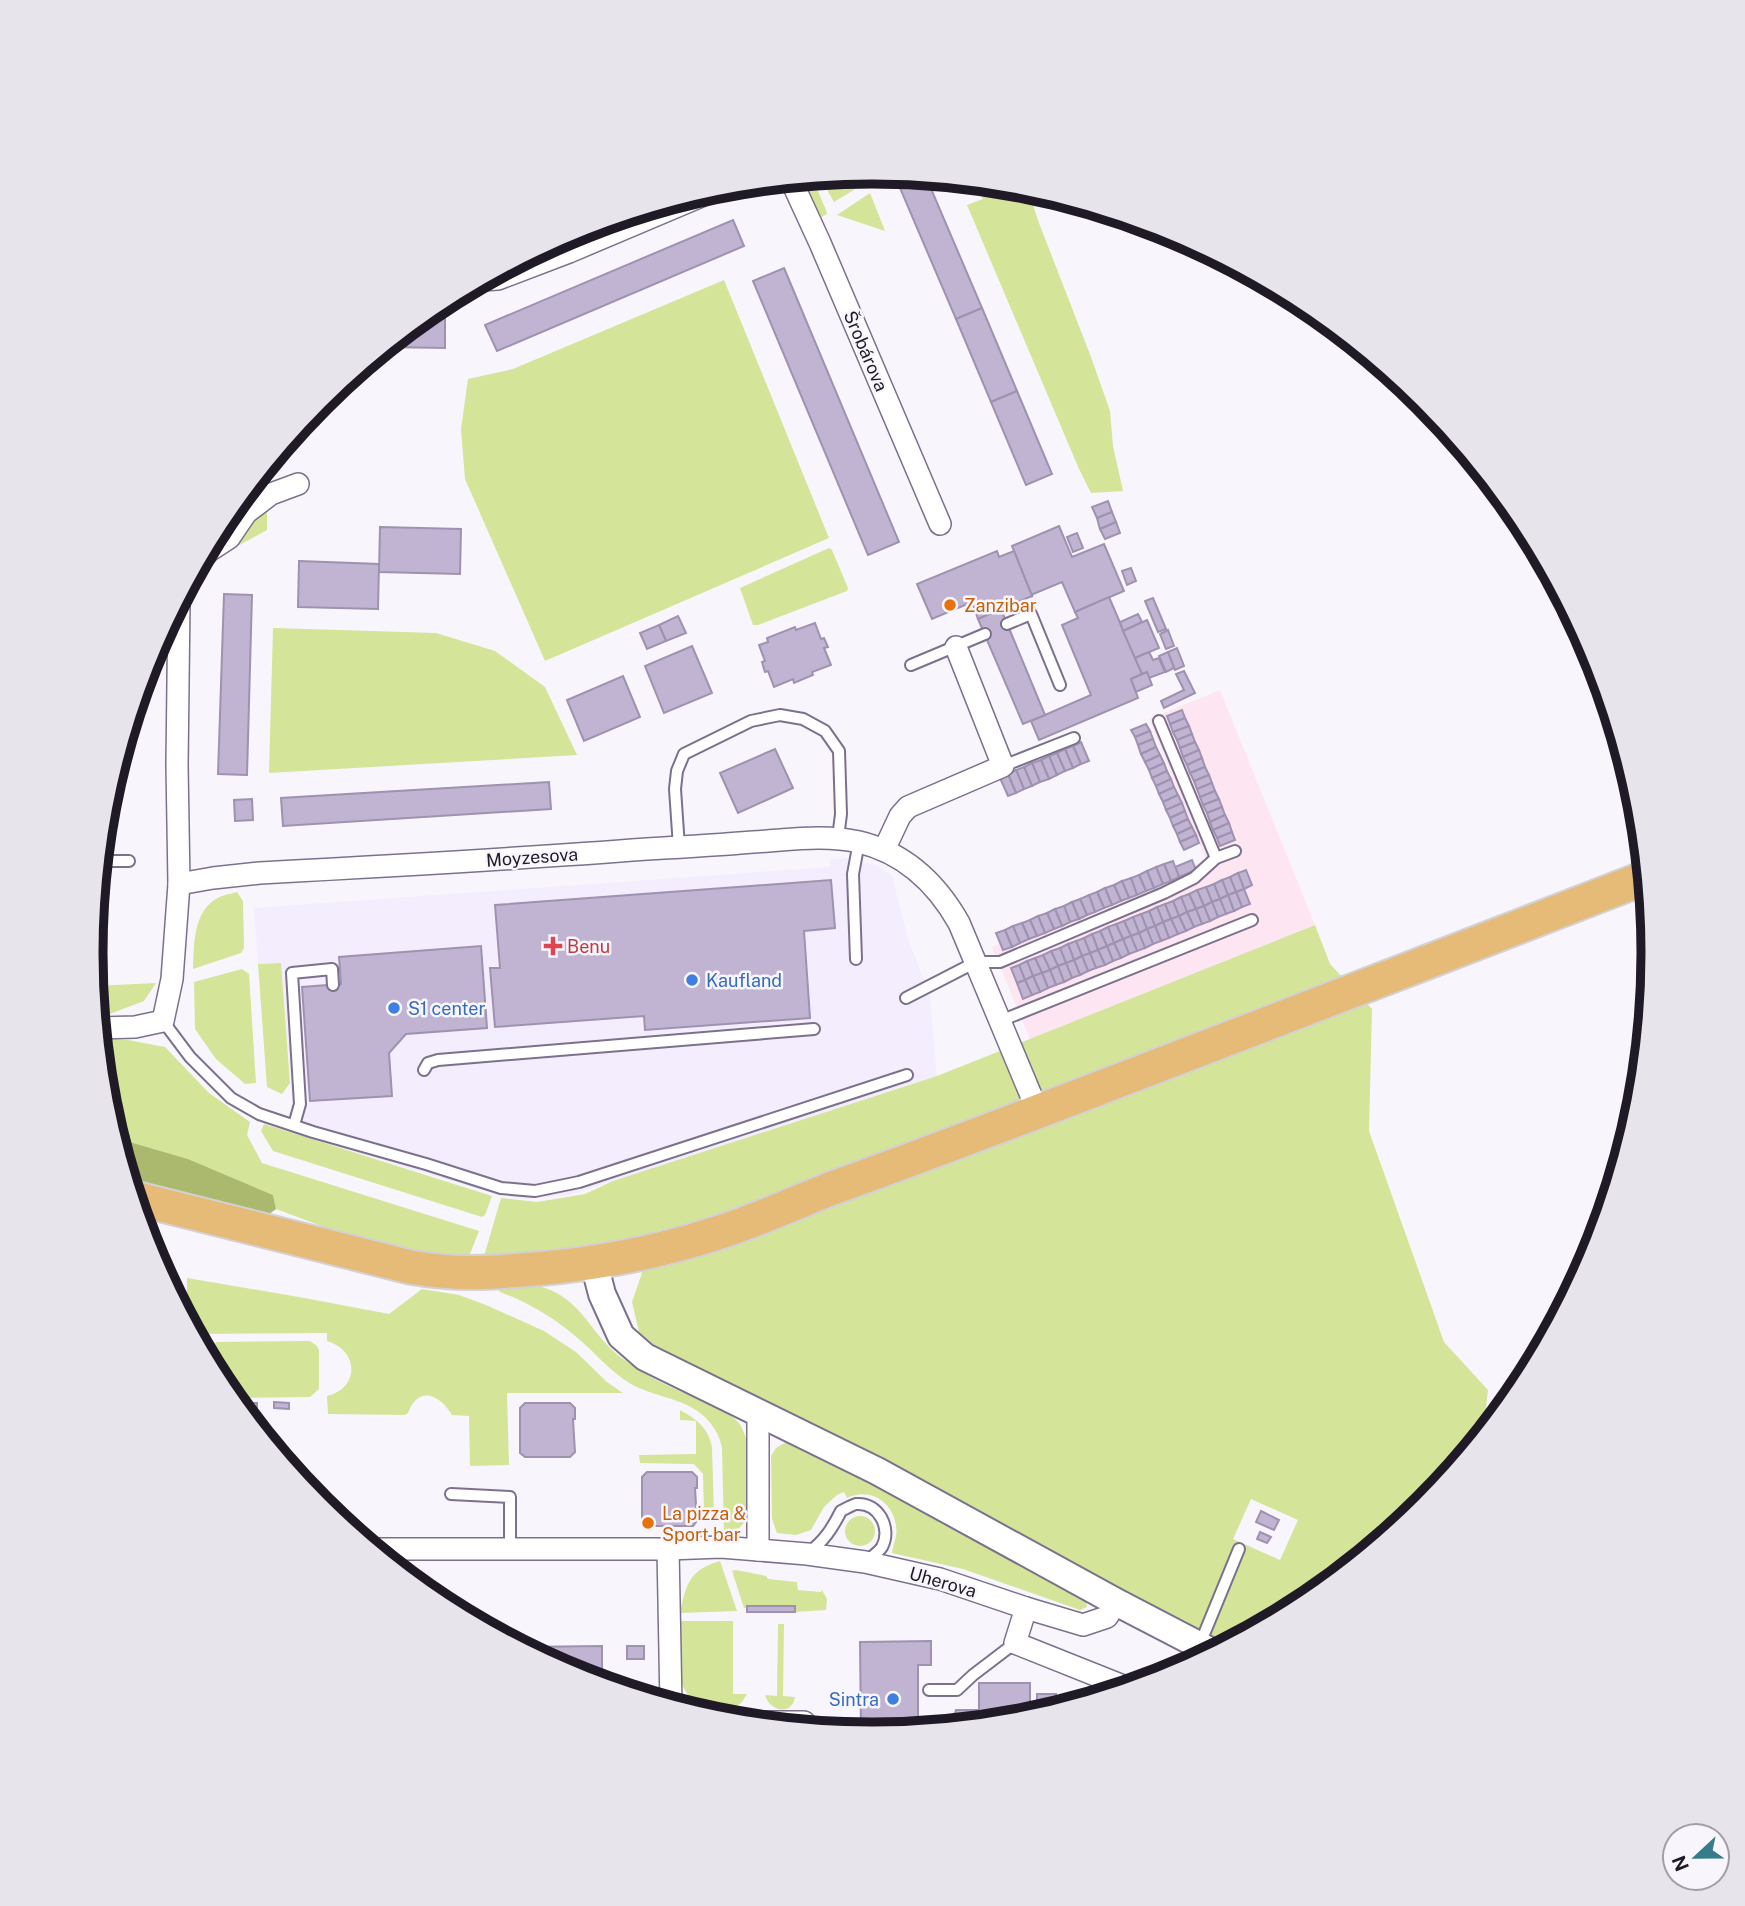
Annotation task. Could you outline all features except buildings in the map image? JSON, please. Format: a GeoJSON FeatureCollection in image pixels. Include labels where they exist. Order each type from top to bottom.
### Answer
{"type":"FeatureCollection","features":[{"type":"Feature","properties":{"kind":"main road"},"geometry":{"type":"LineString","coordinates":[[144,1201],[434,1271],[475,1274],[594,1263],[659,1250],[714,1234],[1038,1112],[1638,881]]}},
{"type":"Feature","properties":{"kind":"street","name":"Šrobárova"},"geometry":{"type":"LineString","coordinates":[[795,188],[940,524]]}},
{"type":"Feature","properties":{"kind":"street"},"geometry":{"type":"LineString","coordinates":[[513,273],[655,216]]}},
{"type":"Feature","properties":{"kind":"street"},"geometry":{"type":"LineString","coordinates":[[223,542],[229,538],[246,513],[271,494],[298,484]]}},
{"type":"Feature","properties":{"kind":"street"},"geometry":{"type":"LineString","coordinates":[[107,1028],[135,1027],[163,1021],[172,979],[179,884],[179,622]]}},
{"type":"Feature","properties":{"kind":"street"},"geometry":{"type":"LineString","coordinates":[[884,850],[900,816],[908,807],[1003,766],[956,647]]}},
{"type":"Feature","properties":{"kind":"street","name":"Moyzesova"},"geometry":{"type":"LineString","coordinates":[[179,884],[260,873],[798,839],[848,840],[884,850],[905,862],[943,897],[959,923],[1038,1112]]}},
{"type":"Feature","properties":{"kind":"street"},"geometry":{"type":"LineString","coordinates":[[594,1263],[602,1294],[621,1336],[645,1357],[877,1471],[1203,1648]]}},
{"type":"Feature","properties":{"kind":"street"},"geometry":{"type":"LineString","coordinates":[[758,1412],[758,1550]]}},
{"type":"Feature","properties":{"kind":"street","name":"Uherova"},"geometry":{"type":"LineString","coordinates":[[387,1549],[721,1547],[865,1562],[940,1579],[1083,1625],[1107,1617],[1116,1602]]}},
{"type":"Feature","properties":{"kind":"street"},"geometry":{"type":"LineString","coordinates":[[668,1549],[671,1695]]}},
{"type":"Feature","properties":{"kind":"street"},"geometry":{"type":"LineString","coordinates":[[1026,1608],[1015,1643],[1115,1683]]}},
{"type":"Feature","properties":{"kind":"lane"},"geometry":{"type":"LineString","coordinates":[[246,507],[246,513]]}},
{"type":"Feature","properties":{"kind":"lane"},"geometry":{"type":"LineString","coordinates":[[1007,624],[1031,614],[1060,685]]}},
{"type":"Feature","properties":{"kind":"lane"},"geometry":{"type":"LineString","coordinates":[[911,665],[985,634]]}},
{"type":"Feature","properties":{"kind":"lane"},"geometry":{"type":"LineString","coordinates":[[679,846],[675,789],[677,771],[684,754],[751,721],[780,715],[803,719],[825,731],[839,751],[841,814],[853,874],[856,959]]}},
{"type":"Feature","properties":{"kind":"lane"},"geometry":{"type":"LineString","coordinates":[[1159,721],[1216,858]]}},
{"type":"Feature","properties":{"kind":"lane"},"geometry":{"type":"LineString","coordinates":[[1003,766],[1074,738]]}},
{"type":"Feature","properties":{"kind":"lane"},"geometry":{"type":"LineString","coordinates":[[906,998],[976,962],[1000,962],[1164,893],[1194,878],[1216,858],[1235,851]]}},
{"type":"Feature","properties":{"kind":"lane"},"geometry":{"type":"LineString","coordinates":[[109,861],[129,861]]}},
{"type":"Feature","properties":{"kind":"lane"},"geometry":{"type":"LineString","coordinates":[[1000,1021],[1252,920]]}},
{"type":"Feature","properties":{"kind":"lane"},"geometry":{"type":"LineString","coordinates":[[294,1125],[300,1104],[292,973],[332,969],[333,985]]}},
{"type":"Feature","properties":{"kind":"lane"},"geometry":{"type":"LineString","coordinates":[[163,1021],[190,1057],[231,1098],[259,1114],[501,1188],[535,1191],[579,1182],[907,1074]]}},
{"type":"Feature","properties":{"kind":"lane"},"geometry":{"type":"LineString","coordinates":[[424,1070],[428,1063],[438,1060],[814,1029]]}},
{"type":"Feature","properties":{"kind":"lane"},"geometry":{"type":"LineString","coordinates":[[451,1494],[510,1497],[510,1548]]}},
{"type":"Feature","properties":{"kind":"lane"},"geometry":{"type":"LineString","coordinates":[[807,1554],[831,1531],[841,1511],[856,1504],[871,1507],[880,1515],[886,1529],[882,1547],[865,1562]]}},
{"type":"Feature","properties":{"kind":"lane"},"geometry":{"type":"LineString","coordinates":[[1207,1646],[1239,1549]]}},
{"type":"Feature","properties":{"kind":"lane"},"geometry":{"type":"LineString","coordinates":[[929,1690],[957,1690],[1015,1643]]}},
{"type":"Feature","properties":{"kind":"shaded area"},"geometry":{"type":"Polygon","coordinates":[[[1220,690],[1315,925],[1030,1039],[992,947],[1206,860],[1149,719],[1220,690]]]}},
{"type":"Feature","properties":{"kind":"shaded area"},"geometry":{"type":"Polygon","coordinates":[[[849,858],[878,866],[892,876],[908,938],[930,997],[937,1076],[569,1195],[525,1199],[491,1193],[295,1134],[281,963],[258,964],[254,908],[830,867],[830,859],[849,858]]]}},
{"type":"Feature","properties":{"kind":"green space"},"geometry":{"type":"Polygon","coordinates":[[[863,184],[834,202],[824,185],[863,184]]]}},
{"type":"Feature","properties":{"kind":"green space"},"geometry":{"type":"Polygon","coordinates":[[[816,186],[826,210],[827,214],[816,220],[802,187],[816,186]]]}},
{"type":"Feature","properties":{"kind":"green space"},"geometry":{"type":"Polygon","coordinates":[[[979,191],[1032,201],[1110,411],[1113,446],[1123,491],[1091,493],[1079,469],[967,205],[983,199],[979,191]]]}},
{"type":"Feature","properties":{"kind":"green space"},"geometry":{"type":"Polygon","coordinates":[[[870,193],[885,231],[837,215],[870,193]]]}},
{"type":"Feature","properties":{"kind":"green space"},"geometry":{"type":"Polygon","coordinates":[[[724,280],[829,538],[545,661],[465,479],[461,429],[468,379],[513,369],[724,280]]]}},
{"type":"Feature","properties":{"kind":"green space"},"geometry":{"type":"Polygon","coordinates":[[[267,511],[267,530],[236,547],[254,521],[267,511]]]}},
{"type":"Feature","properties":{"kind":"green space"},"geometry":{"type":"Polygon","coordinates":[[[829,548],[847,591],[753,625],[740,588],[829,548]]]}},
{"type":"Feature","properties":{"kind":"green space"},"geometry":{"type":"Polygon","coordinates":[[[273,628],[436,633],[495,651],[545,687],[577,755],[269,773],[273,628]]]}},
{"type":"Feature","properties":{"kind":"green space"},"geometry":{"type":"Polygon","coordinates":[[[237,892],[243,901],[244,948],[241,953],[193,969],[196,930],[203,912],[216,899],[237,892]]]}},
{"type":"Feature","properties":{"kind":"green space"},"geometry":{"type":"Polygon","coordinates":[[[1315,925],[1330,964],[1372,1009],[1369,1131],[1444,1342],[1488,1390],[1485,1418],[1451,1460],[1380,1531],[1300,1593],[1218,1640],[674,1362],[639,1332],[632,1302],[642,1273],[633,1244],[525,1258],[484,1256],[501,1198],[537,1202],[585,1194],[613,1181],[937,1076],[1315,925]],[[1251,1499],[1233,1539],[1280,1560],[1298,1520],[1251,1499]]]}},
{"type":"Feature","properties":{"kind":"green space"},"geometry":{"type":"Polygon","coordinates":[[[281,963],[290,1083],[282,1094],[267,1087],[258,964],[281,963]]]}},
{"type":"Feature","properties":{"kind":"green space"},"geometry":{"type":"Polygon","coordinates":[[[242,969],[249,974],[256,1083],[245,1084],[216,1059],[195,1029],[194,982],[242,969]]]}},
{"type":"Feature","properties":{"kind":"green space"},"geometry":{"type":"Polygon","coordinates":[[[156,983],[144,1001],[107,1015],[104,986],[156,983]]]}},
{"type":"Feature","properties":{"kind":"green space"},"geometry":{"type":"Polygon","coordinates":[[[109,1039],[165,1047],[209,1093],[250,1122],[247,1135],[262,1163],[479,1231],[468,1259],[436,1257],[335,1231],[276,1209],[273,1195],[188,1159],[127,1141],[109,1039]]]}},
{"type":"Feature","properties":{"kind":"green space"},"geometry":{"type":"Polygon","coordinates":[[[264,1124],[492,1196],[482,1217],[273,1151],[261,1131],[264,1124]]]}},
{"type":"Feature","properties":{"kind":"green space"},"geometry":{"type":"Polygon","coordinates":[[[127,1141],[188,1159],[273,1195],[276,1209],[268,1215],[139,1184],[127,1141]]]}},
{"type":"Feature","properties":{"kind":"green space"},"geometry":{"type":"Polygon","coordinates":[[[187,1278],[389,1314],[422,1289],[459,1295],[544,1331],[576,1352],[607,1382],[623,1393],[507,1393],[509,1465],[470,1466],[469,1416],[452,1415],[435,1398],[423,1396],[417,1399],[405,1415],[328,1414],[327,1396],[338,1392],[345,1385],[351,1369],[345,1352],[327,1341],[327,1333],[204,1334],[187,1301],[187,1278]]]}},
{"type":"Feature","properties":{"kind":"green space"},"geometry":{"type":"Polygon","coordinates":[[[534,1285],[564,1297],[575,1306],[611,1349],[629,1363],[668,1386],[716,1407],[737,1421],[746,1439],[750,1477],[750,1510],[747,1519],[739,1528],[726,1536],[724,1534],[722,1449],[708,1420],[684,1404],[631,1384],[557,1322],[500,1292],[496,1287],[534,1285]]]}},
{"type":"Feature","properties":{"kind":"green space"},"geometry":{"type":"Polygon","coordinates":[[[310,1341],[319,1350],[319,1389],[310,1397],[246,1398],[211,1346],[217,1342],[310,1341]]]}},
{"type":"Feature","properties":{"kind":"green space"},"geometry":{"type":"Polygon","coordinates":[[[680,1410],[691,1417],[700,1424],[710,1440],[714,1514],[704,1513],[703,1474],[694,1464],[640,1463],[639,1455],[696,1454],[696,1421],[680,1420],[680,1410]]]}},
{"type":"Feature","properties":{"kind":"green space"},"geometry":{"type":"Polygon","coordinates":[[[788,1441],[885,1489],[1085,1597],[1087,1607],[1080,1610],[963,1569],[892,1553],[896,1533],[894,1517],[879,1499],[864,1494],[847,1498],[844,1492],[837,1495],[824,1507],[811,1530],[796,1535],[777,1533],[772,1519],[771,1456],[776,1448],[788,1441]]]}},
{"type":"Feature","properties":{"kind":"green space"},"geometry":{"type":"Polygon","coordinates":[[[860,1516],[871,1520],[875,1531],[871,1542],[860,1546],[849,1542],[845,1531],[849,1520],[860,1516]]]}},
{"type":"Feature","properties":{"kind":"green space"},"geometry":{"type":"Polygon","coordinates":[[[720,1561],[737,1611],[680,1613],[687,1586],[695,1574],[720,1561]]]}},
{"type":"Feature","properties":{"kind":"green space"},"geometry":{"type":"Polygon","coordinates":[[[732,1571],[766,1576],[768,1579],[797,1582],[798,1590],[822,1590],[827,1599],[826,1610],[795,1612],[794,1606],[744,1608],[732,1571]]]}},
{"type":"Feature","properties":{"kind":"green space"},"geometry":{"type":"Polygon","coordinates":[[[680,1621],[733,1621],[733,1694],[747,1694],[742,1702],[736,1707],[697,1701],[682,1684],[679,1656],[680,1621]]]}},
{"type":"Feature","properties":{"kind":"green space"},"geometry":{"type":"Polygon","coordinates":[[[778,1624],[784,1624],[783,1696],[795,1697],[790,1707],[781,1710],[771,1705],[765,1695],[777,1696],[778,1624]]]}},
{"type":"Feature","properties":{"kind":"place","name":"Zanzibar"},"geometry":{"type":"Point","coordinates":[950,605]}},
{"type":"Feature","properties":{"kind":"place","name":"Benu"},"geometry":{"type":"Point","coordinates":[553,946]}},
{"type":"Feature","properties":{"kind":"place","name":"Kaufland"},"geometry":{"type":"Point","coordinates":[692,980]}},
{"type":"Feature","properties":{"kind":"place","name":"S1 center"},"geometry":{"type":"Point","coordinates":[394,1008]}},
{"type":"Feature","properties":{"kind":"place","name":"La pizza & Sport bar"},"geometry":{"type":"Point","coordinates":[648,1523]}},
{"type":"Feature","properties":{"kind":"place","name":"Sintra"},"geometry":{"type":"Point","coordinates":[893,1699]}}]}
